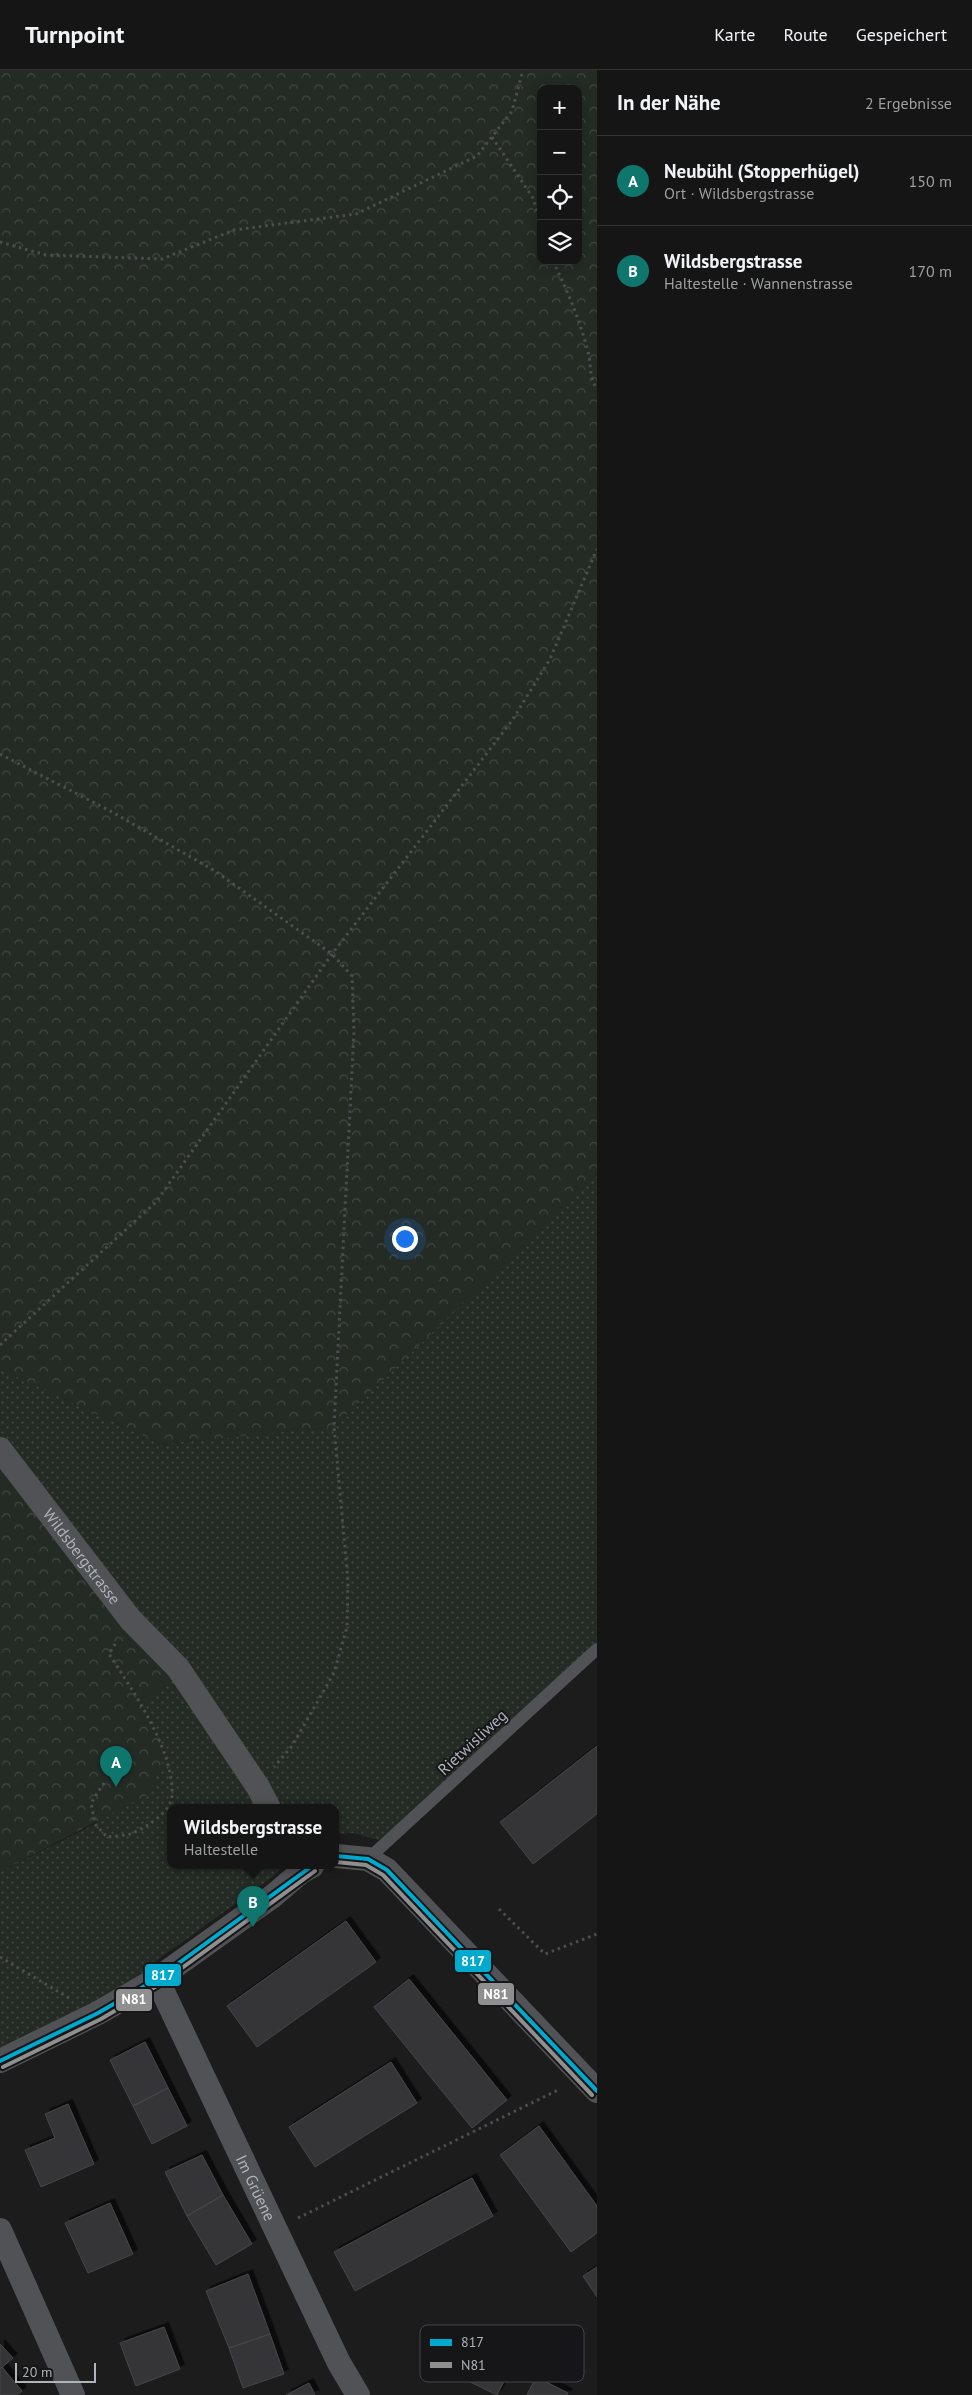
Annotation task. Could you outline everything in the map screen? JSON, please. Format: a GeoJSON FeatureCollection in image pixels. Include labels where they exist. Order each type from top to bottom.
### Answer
{"type":"FeatureCollection","features":[{"type":"Feature","properties":{"kind":"street","name":"Wildsbergstrasse"},"geometry":{"type":"LineString","coordinates":[[0,1449],[130,1619],[178,1668],[258,1787],[267,1804]]}},
{"type":"Feature","properties":{"kind":"street"},"geometry":{"type":"LineString","coordinates":[[339,1856],[368,1859],[387,1870],[590,2084]]}},
{"type":"Feature","properties":{"kind":"street"},"geometry":{"type":"LineString","coordinates":[[0,2061],[98,2013],[157,1979],[274,1896],[303,1869]]}},
{"type":"Feature","properties":{"kind":"street","name":"Im Grüene"},"geometry":{"type":"LineString","coordinates":[[157,1979],[275,2229],[340,2363],[358,2395]]}},
{"type":"Feature","properties":{"kind":"street"},"geometry":{"type":"LineString","coordinates":[[0,2230],[73,2395]]}},
{"type":"Feature","properties":{"kind":"lane","name":"Rietwisliweg"},"geometry":{"type":"LineString","coordinates":[[368,1859],[597,1648]]}},
{"type":"Feature","properties":{"kind":"path"},"geometry":{"type":"LineString","coordinates":[[0,242],[46,255],[162,259],[234,230],[356,214],[477,156],[512,111],[523,70]]}},
{"type":"Feature","properties":{"kind":"path"},"geometry":{"type":"LineString","coordinates":[[492,137],[533,198],[540,220]]}},
{"type":"Feature","properties":{"kind":"path"},"geometry":{"type":"LineString","coordinates":[[556,265],[575,309],[588,351],[591,380],[597,389]]}},
{"type":"Feature","properties":{"kind":"path"},"geometry":{"type":"LineString","coordinates":[[0,1345],[156,1202],[332,954],[511,722],[550,659],[597,549]]}},
{"type":"Feature","properties":{"kind":"path"},"geometry":{"type":"LineString","coordinates":[[0,754],[112,812],[215,871],[332,954],[352,976],[354,1031],[334,1427],[348,1581],[347,1627],[334,1673],[292,1746],[258,1787]]}},
{"type":"Feature","properties":{"kind":"path"},"geometry":{"type":"LineString","coordinates":[[130,1619],[109,1654],[142,1706],[166,1754],[173,1796],[169,1804]]}},
{"type":"Feature","properties":{"kind":"path"},"geometry":{"type":"LineString","coordinates":[[104,1783],[91,1803],[95,1824],[107,1837],[130,1834],[164,1814],[167,1808]]}},
{"type":"Feature","properties":{"kind":"path"},"geometry":{"type":"LineString","coordinates":[[499,1909],[545,1954],[597,1934]]}},
{"type":"Feature","properties":{"kind":"path"},"geometry":{"type":"LineString","coordinates":[[0,1957],[98,2013]]}},
{"type":"Feature","properties":{"kind":"path"},"geometry":{"type":"LineString","coordinates":[[275,2229],[590,2084]]}},
{"type":"Feature","properties":{"kind":"green space"},"geometry":{"type":"Polygon","coordinates":[[[0,70],[597,70],[597,1174],[334,1427],[161,1444],[0,1369],[0,70]]]}},
{"type":"Feature","properties":{"kind":"green space"},"geometry":{"type":"Polygon","coordinates":[[[597,1174],[597,1649],[414,1817],[378,1840],[353,1833],[339,1834],[339,1804],[167,1804],[167,1869],[280,1869],[274,1876],[156,1961],[98,2013],[0,2061],[0,1872],[95,1824],[166,1754],[142,1706],[0,1449],[0,1369],[161,1444],[334,1427],[597,1174]]]}},
{"type":"Feature","properties":{"kind":"green space"},"geometry":{"type":"Polygon","coordinates":[[[0,1449],[178,1668],[142,1706],[166,1754],[149,1794],[0,1872],[0,1449]]]}},
{"type":"Feature","properties":{"kind":"building"},"geometry":{"type":"Polygon","coordinates":[[[597,1746],[597,1814],[533,1864],[500,1822],[597,1746]]]}},
{"type":"Feature","properties":{"kind":"building"},"geometry":{"type":"Polygon","coordinates":[[[346,1921],[376,1962],[257,2047],[227,2006],[346,1921]]]}},
{"type":"Feature","properties":{"kind":"building"},"geometry":{"type":"Polygon","coordinates":[[[409,1979],[507,2100],[472,2128],[374,2007],[409,1979]]]}},
{"type":"Feature","properties":{"kind":"building"},"geometry":{"type":"Polygon","coordinates":[[[145,2042],[168,2088],[133,2106],[110,2060],[145,2042]]]}},
{"type":"Feature","properties":{"kind":"building"},"geometry":{"type":"Polygon","coordinates":[[[391,2062],[417,2103],[315,2167],[289,2127],[391,2062]]]}},
{"type":"Feature","properties":{"kind":"building"},"geometry":{"type":"Polygon","coordinates":[[[168,2088],[187,2126],[152,2144],[133,2106],[168,2088]]]}},
{"type":"Feature","properties":{"kind":"building"},"geometry":{"type":"Polygon","coordinates":[[[68,2104],[94,2164],[41,2187],[25,2150],[55,2138],[45,2114],[68,2104]]]}},
{"type":"Feature","properties":{"kind":"building"},"geometry":{"type":"Polygon","coordinates":[[[539,2126],[597,2206],[597,2233],[571,2252],[500,2155],[539,2126]]]}},
{"type":"Feature","properties":{"kind":"building"},"geometry":{"type":"Polygon","coordinates":[[[202,2155],[223,2195],[187,2216],[165,2172],[202,2155]]]}},
{"type":"Feature","properties":{"kind":"building"},"geometry":{"type":"Polygon","coordinates":[[[472,2178],[493,2216],[355,2291],[334,2252],[472,2178]]]}},
{"type":"Feature","properties":{"kind":"building"},"geometry":{"type":"Polygon","coordinates":[[[223,2195],[252,2244],[216,2265],[187,2216],[223,2195]]]}},
{"type":"Feature","properties":{"kind":"building"},"geometry":{"type":"Polygon","coordinates":[[[110,2203],[133,2254],[88,2273],[65,2223],[110,2203]]]}},
{"type":"Feature","properties":{"kind":"building"},"geometry":{"type":"Polygon","coordinates":[[[597,2267],[597,2297],[583,2276],[597,2267]]]}},
{"type":"Feature","properties":{"kind":"building"},"geometry":{"type":"Polygon","coordinates":[[[248,2274],[270,2334],[229,2348],[206,2291],[248,2274]]]}},
{"type":"Feature","properties":{"kind":"building"},"geometry":{"type":"Polygon","coordinates":[[[164,2327],[180,2369],[136,2386],[120,2343],[164,2327]]]}},
{"type":"Feature","properties":{"kind":"building"},"geometry":{"type":"Polygon","coordinates":[[[270,2334],[284,2374],[243,2388],[229,2348],[270,2334]]]}},
{"type":"Feature","properties":{"kind":"building"},"geometry":{"type":"Polygon","coordinates":[[[0,2344],[13,2358],[0,2369],[0,2344]]]}},
{"type":"Feature","properties":{"kind":"building"},"geometry":{"type":"Polygon","coordinates":[[[2,2367],[22,2391],[17,2395],[0,2395],[0,2369],[2,2367]]]}},
{"type":"Feature","properties":{"kind":"building"},"geometry":{"type":"Polygon","coordinates":[[[470,2382],[504,2382],[497,2395],[470,2382]]]}},
{"type":"Feature","properties":{"kind":"building"},"geometry":{"type":"Polygon","coordinates":[[[534,2382],[546,2382],[568,2393],[567,2395],[527,2395],[534,2382]]]}},
{"type":"Feature","properties":{"kind":"building"},"geometry":{"type":"Polygon","coordinates":[[[309,2383],[315,2395],[286,2395],[309,2383]]]}},
{"type":"Feature","properties":{"kind":"transit line","name":"817"},"geometry":{"type":"LineString","coordinates":[[339,1856],[368,1859],[387,1870],[597,2091]]}},
{"type":"Feature","properties":{"kind":"transit line","name":"N81"},"geometry":{"type":"LineString","coordinates":[[339,1862],[366,1865],[383,1875],[592,2095]]}},
{"type":"Feature","properties":{"kind":"transit line","name":"817"},"geometry":{"type":"LineString","coordinates":[[0,2061],[98,2013],[157,1979],[308,1869]]}},
{"type":"Feature","properties":{"kind":"transit line","name":"N81"},"geometry":{"type":"LineString","coordinates":[[3,2067],[101,2019],[160,1984],[315,1871]]}},
{"type":"Feature","properties":{"kind":"place","name":"Neubühl (Stopperhügel)"},"geometry":{"type":"Point","coordinates":[116,1787]}},
{"type":"Feature","properties":{"kind":"place","name":"Wildsbergstrasse"},"geometry":{"type":"Point","coordinates":[253,1927]}}]}
